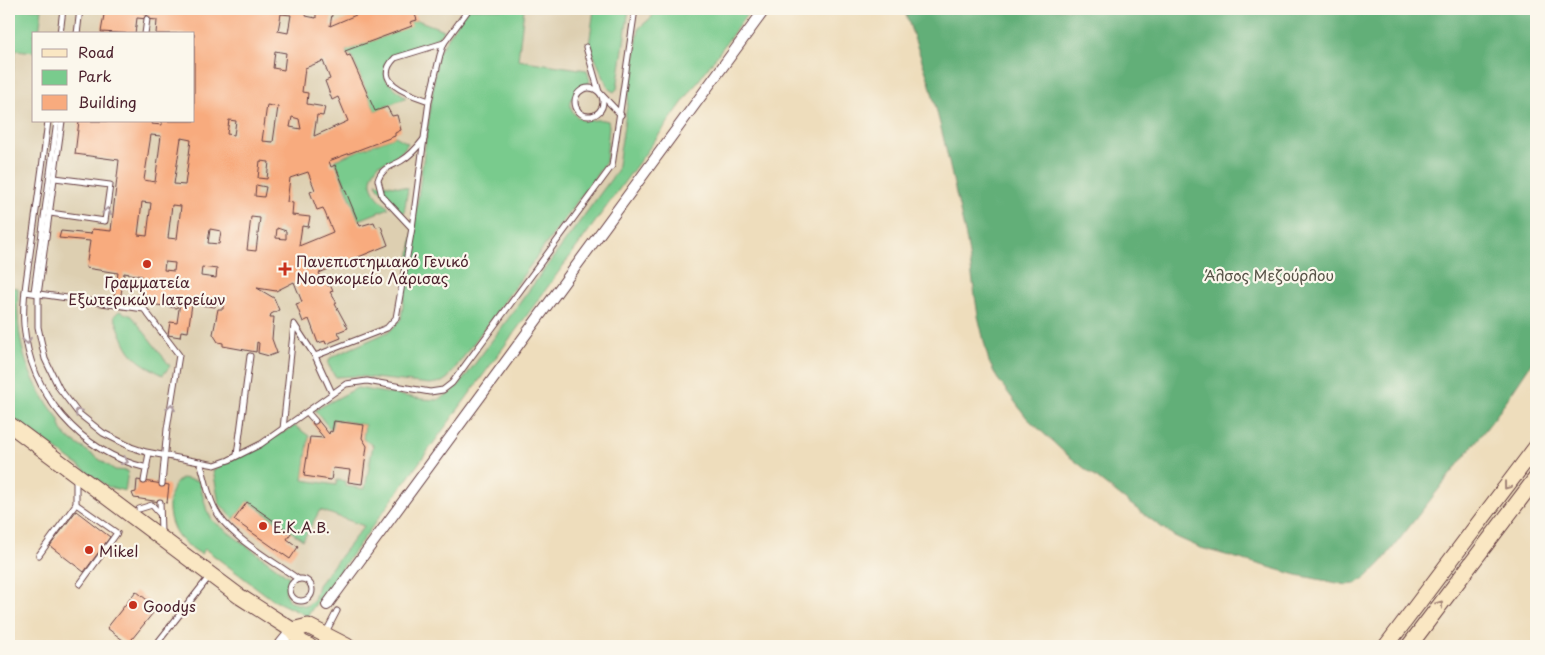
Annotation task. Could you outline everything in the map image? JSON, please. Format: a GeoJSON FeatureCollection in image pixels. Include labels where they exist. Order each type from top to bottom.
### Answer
{"type":"FeatureCollection","features":[{"type":"Feature","properties":{"kind":"street"},"geometry":{"type":"LineString","coordinates":[[327,605],[765,9]]}},
{"type":"Feature","properties":{"kind":"street"},"geometry":{"type":"LineString","coordinates":[[9,424],[76,474],[138,514],[165,539],[239,596],[292,630],[301,642],[309,646]]}},
{"type":"Feature","properties":{"kind":"street"},"geometry":{"type":"LineString","coordinates":[[1536,447],[1390,640],[1412,645],[1536,478]]}},
{"type":"Feature","properties":{"kind":"street"},"geometry":{"type":"LineString","coordinates":[[280,646],[292,630],[308,626],[347,646]]}},
{"type":"Feature","properties":{"kind":"lane"},"geometry":{"type":"LineString","coordinates":[[60,32],[63,9]]}},
{"type":"Feature","properties":{"kind":"lane"},"geometry":{"type":"LineString","coordinates":[[77,32],[80,9]]}},
{"type":"Feature","properties":{"kind":"lane"},"geometry":{"type":"LineString","coordinates":[[315,356],[387,328],[394,322],[398,313],[412,228],[429,101],[444,43],[469,9]]}},
{"type":"Feature","properties":{"kind":"lane"},"geometry":{"type":"LineString","coordinates":[[57,122],[36,293],[40,343],[48,366],[59,388],[78,413],[102,433],[131,447],[149,453],[215,464],[229,460],[261,444],[332,393],[355,381],[430,392],[448,387],[607,175],[614,158],[635,9]]}},
{"type":"Feature","properties":{"kind":"lane"},"geometry":{"type":"LineString","coordinates":[[145,32],[146,19]]}},
{"type":"Feature","properties":{"kind":"lane"},"geometry":{"type":"LineString","coordinates":[[429,101],[401,91],[390,82],[388,73],[390,63],[395,58],[444,43]]}},
{"type":"Feature","properties":{"kind":"lane"},"geometry":{"type":"LineString","coordinates":[[586,47],[599,92],[604,103],[600,111],[592,116],[580,113],[575,100],[580,92],[589,88],[599,92],[621,116]]}},
{"type":"Feature","properties":{"kind":"lane"},"geometry":{"type":"LineString","coordinates":[[48,122],[25,292],[24,324],[29,355],[40,383],[57,411],[75,430],[95,445],[125,461],[147,468]]}},
{"type":"Feature","properties":{"kind":"lane"},"geometry":{"type":"LineString","coordinates":[[36,293],[50,213],[62,122]]}},
{"type":"Feature","properties":{"kind":"lane"},"geometry":{"type":"LineString","coordinates":[[412,228],[382,196],[378,180],[386,167],[401,160],[416,149],[425,137]]}},
{"type":"Feature","properties":{"kind":"lane"},"geometry":{"type":"LineString","coordinates":[[50,213],[106,221],[110,185],[54,178]]}},
{"type":"Feature","properties":{"kind":"lane"},"geometry":{"type":"LineString","coordinates":[[25,292],[144,309],[179,355],[164,456],[162,484]]}},
{"type":"Feature","properties":{"kind":"lane"},"geometry":{"type":"LineString","coordinates":[[283,428],[294,324],[315,356],[332,393]]}},
{"type":"Feature","properties":{"kind":"lane"},"geometry":{"type":"LineString","coordinates":[[237,455],[250,356]]}},
{"type":"Feature","properties":{"kind":"lane"},"geometry":{"type":"LineString","coordinates":[[307,412],[314,421]]}},
{"type":"Feature","properties":{"kind":"lane"},"geometry":{"type":"LineString","coordinates":[[144,481],[149,453]]}},
{"type":"Feature","properties":{"kind":"lane"},"geometry":{"type":"LineString","coordinates":[[200,462],[213,506],[224,522],[236,534],[298,579],[305,579],[312,587],[309,597],[303,601],[295,600],[290,594],[292,583],[298,579]]}},
{"type":"Feature","properties":{"kind":"lane"},"geometry":{"type":"LineString","coordinates":[[39,555],[76,504],[76,474]]}},
{"type":"Feature","properties":{"kind":"lane"},"geometry":{"type":"LineString","coordinates":[[160,502],[159,529],[165,539]]}},
{"type":"Feature","properties":{"kind":"lane"},"geometry":{"type":"LineString","coordinates":[[138,514],[141,503]]}},
{"type":"Feature","properties":{"kind":"lane"},"geometry":{"type":"LineString","coordinates":[[76,504],[117,533],[80,584]]}},
{"type":"Feature","properties":{"kind":"lane"},"geometry":{"type":"LineString","coordinates":[[138,514],[152,505],[159,514]]}},
{"type":"Feature","properties":{"kind":"lane"},"geometry":{"type":"LineString","coordinates":[[155,646],[211,574]]}},
{"type":"Feature","properties":{"kind":"lane"},"geometry":{"type":"LineString","coordinates":[[325,634],[337,611]]}},
{"type":"Feature","properties":{"kind":"shaded area","name":"Πανεπιστημιακό Γενικό Νοσοκομείο Λάρισας"},"geometry":{"type":"Polygon","coordinates":[[[9,9],[751,9],[307,616],[273,600],[205,549],[201,554],[181,540],[169,515],[170,496],[108,488],[9,416],[9,9]]]}},
{"type":"Feature","properties":{"kind":"green space"},"geometry":{"type":"Polygon","coordinates":[[[9,9],[42,9],[39,32],[32,32],[32,52],[16,50],[9,99],[9,9]]]}},
{"type":"Feature","properties":{"kind":"green space"},"geometry":{"type":"Polygon","coordinates":[[[467,9],[524,9],[518,60],[587,70],[590,81],[574,95],[571,109],[579,119],[608,121],[606,162],[448,378],[442,382],[430,384],[356,376],[335,377],[328,364],[330,358],[390,331],[401,319],[438,53],[467,9]]]}},
{"type":"Feature","properties":{"kind":"green space"},"geometry":{"type":"Polygon","coordinates":[[[594,9],[629,9],[617,89],[614,92],[609,89],[589,45],[594,9]]]}},
{"type":"Feature","properties":{"kind":"green space"},"geometry":{"type":"Polygon","coordinates":[[[653,9],[751,9],[307,616],[273,600],[205,549],[201,554],[184,542],[173,526],[169,508],[169,499],[172,491],[176,483],[182,478],[199,481],[207,511],[213,521],[289,577],[290,580],[286,591],[290,602],[306,606],[314,600],[318,585],[364,526],[320,510],[303,540],[248,501],[234,519],[219,503],[213,470],[295,426],[309,436],[303,480],[336,485],[337,480],[345,481],[345,486],[365,489],[373,445],[363,439],[365,425],[333,419],[331,430],[315,410],[357,388],[437,400],[449,394],[460,384],[617,171],[639,28],[652,17],[653,9]]]}},
{"type":"Feature","properties":{"kind":"green space","name":"Άλσος Μεζούρλου"},"geometry":{"type":"Polygon","coordinates":[[[904,9],[1536,9],[1536,356],[1496,416],[1381,563],[1366,578],[1355,584],[1347,585],[1297,575],[1201,548],[1174,536],[1066,454],[1027,418],[997,378],[989,362],[978,316],[967,242],[943,136],[929,81],[904,9]]]}},
{"type":"Feature","properties":{"kind":"green space"},"geometry":{"type":"Polygon","coordinates":[[[417,20],[444,30],[438,37],[424,45],[389,58],[385,66],[386,80],[406,98],[375,111],[351,55],[347,55],[346,51],[411,26],[410,22],[417,20]]]}},
{"type":"Feature","properties":{"kind":"green space"},"geometry":{"type":"Polygon","coordinates":[[[395,136],[408,143],[396,156],[379,164],[371,177],[372,189],[389,208],[359,220],[335,160],[395,136]]]}},
{"type":"Feature","properties":{"kind":"green space"},"geometry":{"type":"Polygon","coordinates":[[[376,183],[408,188],[404,213],[388,200],[376,183]]]}},
{"type":"Feature","properties":{"kind":"green space"},"geometry":{"type":"Polygon","coordinates":[[[9,287],[18,288],[21,340],[29,371],[36,385],[58,418],[63,432],[68,438],[115,470],[128,471],[125,491],[108,487],[9,415],[9,287]]]}},
{"type":"Feature","properties":{"kind":"green space"},"geometry":{"type":"Polygon","coordinates":[[[119,311],[132,316],[170,366],[163,375],[142,363],[130,352],[114,316],[119,311]]]}},
{"type":"Feature","properties":{"kind":"building"},"geometry":{"type":"Polygon","coordinates":[[[105,9],[138,9],[137,11],[159,14],[159,9],[307,9],[306,16],[316,18],[316,9],[333,9],[330,26],[370,9],[413,9],[417,20],[410,22],[412,26],[345,51],[347,56],[350,55],[375,111],[387,107],[392,116],[397,115],[401,130],[395,133],[395,136],[329,161],[331,167],[335,165],[360,226],[374,222],[376,227],[381,226],[388,245],[319,273],[322,279],[325,278],[328,286],[330,285],[333,291],[330,292],[337,303],[335,304],[348,328],[338,332],[341,338],[326,344],[325,341],[318,343],[309,319],[303,322],[296,304],[302,302],[294,282],[276,291],[257,288],[274,298],[279,310],[271,314],[270,317],[274,317],[272,339],[277,353],[269,356],[258,353],[259,343],[257,342],[256,352],[223,346],[223,343],[218,342],[213,334],[218,309],[223,309],[223,305],[215,303],[215,307],[192,304],[188,332],[181,331],[180,337],[168,335],[170,322],[177,323],[180,302],[178,302],[177,308],[137,302],[142,276],[124,273],[120,302],[113,302],[118,273],[86,268],[90,241],[59,238],[61,231],[91,234],[92,229],[111,231],[119,160],[75,154],[79,122],[153,122],[152,124],[162,125],[162,122],[195,122],[195,32],[156,32],[157,20],[137,18],[135,32],[101,32],[105,9]],[[281,14],[278,31],[288,33],[291,15],[281,14]],[[275,51],[273,68],[284,70],[286,53],[275,51]],[[323,61],[305,68],[302,92],[308,93],[307,104],[325,107],[323,116],[317,115],[314,136],[348,121],[338,97],[332,100],[325,81],[330,79],[323,61]],[[267,105],[262,141],[273,142],[278,107],[267,105]],[[292,117],[290,127],[301,129],[299,119],[292,117]],[[229,120],[227,134],[234,135],[236,121],[229,120]],[[151,135],[144,180],[155,182],[161,136],[151,135]],[[181,138],[174,184],[185,185],[191,140],[181,138]],[[260,161],[258,178],[267,179],[269,162],[260,161]],[[308,172],[290,178],[287,202],[293,203],[292,215],[310,217],[308,227],[302,226],[299,246],[333,232],[323,208],[317,210],[310,192],[315,190],[308,172]],[[256,185],[255,196],[264,197],[266,187],[256,185]],[[142,202],[138,235],[147,236],[151,203],[142,202]],[[172,205],[168,238],[177,239],[181,206],[172,205]],[[251,217],[247,250],[256,251],[260,218],[251,217]],[[277,228],[276,238],[286,239],[286,231],[277,228]],[[210,229],[208,243],[219,244],[221,231],[210,229]],[[165,262],[164,270],[174,271],[175,263],[165,262]],[[202,267],[201,276],[216,278],[217,269],[202,267]]]}},
{"type":"Feature","properties":{"kind":"building"},"geometry":{"type":"Polygon","coordinates":[[[317,419],[329,434],[330,431],[332,432],[334,421],[364,425],[362,438],[367,446],[362,484],[348,482],[350,470],[333,468],[331,480],[304,476],[310,437],[324,438],[312,423],[317,419]]]}},
{"type":"Feature","properties":{"kind":"building"},"geometry":{"type":"Polygon","coordinates":[[[137,480],[169,485],[167,503],[134,498],[132,493],[136,492],[137,480]]]}},
{"type":"Feature","properties":{"kind":"building","name":"E.K.A.B."},"geometry":{"type":"Polygon","coordinates":[[[247,502],[291,533],[287,539],[298,547],[290,559],[234,520],[247,502]]]}},
{"type":"Feature","properties":{"kind":"building"},"geometry":{"type":"Polygon","coordinates":[[[76,511],[110,537],[84,572],[50,546],[76,511]]]}},
{"type":"Feature","properties":{"kind":"building"},"geometry":{"type":"Polygon","coordinates":[[[136,591],[157,608],[128,644],[107,628],[136,591]]]}},
{"type":"Feature","properties":{"kind":"place","name":"Γραμματεία Εξωτερικών Ιατρείων"},"geometry":{"type":"Point","coordinates":[147,264]}},
{"type":"Feature","properties":{"kind":"place","name":"Πανεπιστημιακό Γενικό Νοσοκομείο Λάρισας"},"geometry":{"type":"Point","coordinates":[285,269]}},
{"type":"Feature","properties":{"kind":"place","name":"E.K.A.B."},"geometry":{"type":"Point","coordinates":[263,526]}},
{"type":"Feature","properties":{"kind":"place","name":"Mikel"},"geometry":{"type":"Point","coordinates":[89,550]}},
{"type":"Feature","properties":{"kind":"place","name":"Goodys"},"geometry":{"type":"Point","coordinates":[133,605]}}]}
